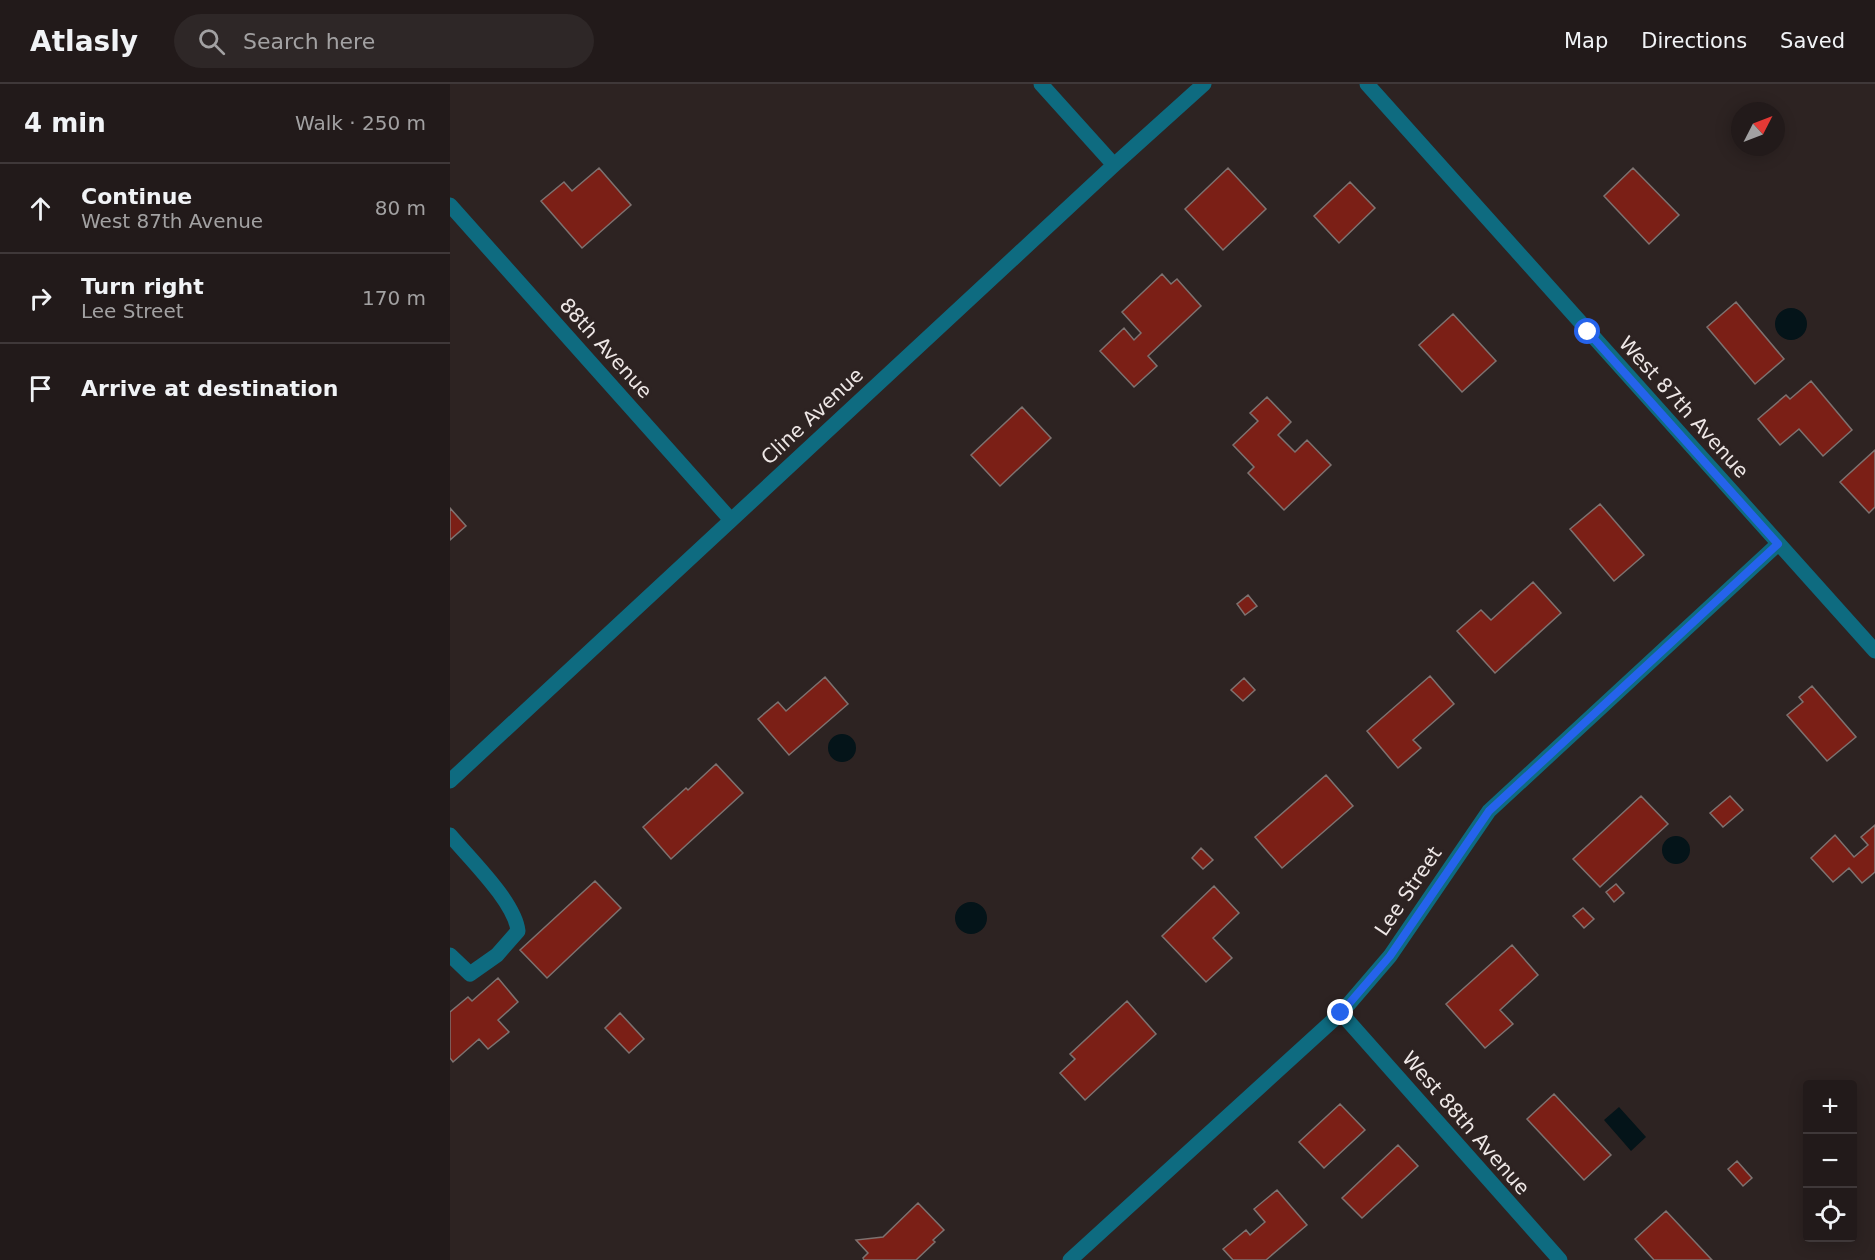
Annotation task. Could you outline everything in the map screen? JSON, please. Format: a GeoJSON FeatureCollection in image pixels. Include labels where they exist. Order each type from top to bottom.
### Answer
{"type":"FeatureCollection","features":[{"type":"Feature","properties":{"kind":"street"},"geometry":{"type":"LineString","coordinates":[[1041,84],[1114,165]]}},
{"type":"Feature","properties":{"kind":"street","name":"Cline Avenue"},"geometry":{"type":"LineString","coordinates":[[450,781],[1204,84]]}},
{"type":"Feature","properties":{"kind":"street","name":"West 87th Avenue"},"geometry":{"type":"LineString","coordinates":[[1367,84],[1875,651]]}},
{"type":"Feature","properties":{"kind":"street","name":"88th Avenue"},"geometry":{"type":"LineString","coordinates":[[450,205],[731,520]]}},
{"type":"Feature","properties":{"kind":"street","name":"Lee Street"},"geometry":{"type":"LineString","coordinates":[[1070,1260],[1341,1013],[1390,956],[1489,811],[1778,544]]}},
{"type":"Feature","properties":{"kind":"street"},"geometry":{"type":"LineString","coordinates":[[450,835],[508,904],[517,923],[518,931],[497,955],[470,974],[450,955]]}},
{"type":"Feature","properties":{"kind":"street","name":"West 88th Avenue"},"geometry":{"type":"LineString","coordinates":[[1341,1013],[1560,1260]]}},
{"type":"Feature","properties":{"kind":"shaded area"},"geometry":{"type":"Polygon","coordinates":[[[1791,308],[1802,313],[1807,324],[1802,335],[1791,340],[1780,335],[1775,324],[1780,313],[1791,308]]]}},
{"type":"Feature","properties":{"kind":"shaded area"},"geometry":{"type":"Polygon","coordinates":[[[842,734],[852,738],[856,748],[852,758],[842,762],[832,758],[828,748],[832,738],[842,734]]]}},
{"type":"Feature","properties":{"kind":"shaded area"},"geometry":{"type":"Polygon","coordinates":[[[1676,836],[1686,840],[1690,850],[1686,860],[1676,864],[1666,860],[1662,850],[1666,840],[1676,836]]]}},
{"type":"Feature","properties":{"kind":"shaded area"},"geometry":{"type":"Polygon","coordinates":[[[971,902],[982,907],[987,918],[982,929],[971,934],[960,929],[955,918],[960,907],[971,902]]]}},
{"type":"Feature","properties":{"kind":"shaded area"},"geometry":{"type":"Polygon","coordinates":[[[1619,1107],[1646,1137],[1631,1151],[1604,1120],[1619,1107]]]}},
{"type":"Feature","properties":{"kind":"building"},"geometry":{"type":"Polygon","coordinates":[[[599,168],[631,205],[582,248],[541,201],[564,182],[572,191],[599,168]]]}},
{"type":"Feature","properties":{"kind":"building"},"geometry":{"type":"Polygon","coordinates":[[[1228,168],[1266,209],[1223,250],[1185,209],[1228,168]]]}},
{"type":"Feature","properties":{"kind":"building"},"geometry":{"type":"Polygon","coordinates":[[[1633,168],[1679,215],[1649,244],[1604,196],[1633,168]]]}},
{"type":"Feature","properties":{"kind":"building"},"geometry":{"type":"Polygon","coordinates":[[[1350,182],[1375,208],[1339,243],[1314,216],[1350,182]]]}},
{"type":"Feature","properties":{"kind":"building"},"geometry":{"type":"Polygon","coordinates":[[[1162,274],[1171,284],[1177,279],[1201,306],[1148,356],[1157,366],[1134,387],[1100,351],[1124,328],[1134,340],[1141,333],[1122,312],[1162,274]]]}},
{"type":"Feature","properties":{"kind":"building"},"geometry":{"type":"Polygon","coordinates":[[[1736,302],[1784,359],[1755,384],[1707,327],[1736,302]]]}},
{"type":"Feature","properties":{"kind":"building"},"geometry":{"type":"Polygon","coordinates":[[[1453,314],[1496,361],[1462,392],[1419,345],[1453,314]]]}},
{"type":"Feature","properties":{"kind":"building"},"geometry":{"type":"Polygon","coordinates":[[[1811,381],[1852,430],[1823,456],[1799,429],[1780,445],[1758,419],[1786,395],[1790,399],[1811,381]]]}},
{"type":"Feature","properties":{"kind":"building"},"geometry":{"type":"Polygon","coordinates":[[[1267,397],[1291,422],[1278,435],[1295,452],[1307,440],[1331,465],[1284,510],[1248,473],[1254,467],[1233,445],[1258,421],[1250,413],[1267,397]]]}},
{"type":"Feature","properties":{"kind":"building"},"geometry":{"type":"Polygon","coordinates":[[[1022,407],[1051,438],[1000,486],[971,455],[1022,407]]]}},
{"type":"Feature","properties":{"kind":"building"},"geometry":{"type":"Polygon","coordinates":[[[1875,450],[1875,507],[1869,513],[1840,482],[1875,450]]]}},
{"type":"Feature","properties":{"kind":"building"},"geometry":{"type":"Polygon","coordinates":[[[1600,504],[1644,555],[1614,581],[1570,529],[1600,504]]]}},
{"type":"Feature","properties":{"kind":"building"},"geometry":{"type":"Polygon","coordinates":[[[450,508],[466,526],[450,540],[450,508]]]}},
{"type":"Feature","properties":{"kind":"building"},"geometry":{"type":"Polygon","coordinates":[[[1533,582],[1561,613],[1495,673],[1457,631],[1481,610],[1491,620],[1533,582]]]}},
{"type":"Feature","properties":{"kind":"building"},"geometry":{"type":"Polygon","coordinates":[[[1248,595],[1257,606],[1245,615],[1237,604],[1248,595]]]}},
{"type":"Feature","properties":{"kind":"building"},"geometry":{"type":"Polygon","coordinates":[[[1430,676],[1454,704],[1413,740],[1421,748],[1398,768],[1367,731],[1430,676]]]}},
{"type":"Feature","properties":{"kind":"building"},"geometry":{"type":"Polygon","coordinates":[[[825,677],[848,704],[789,755],[758,719],[778,702],[786,711],[825,677]]]}},
{"type":"Feature","properties":{"kind":"building"},"geometry":{"type":"Polygon","coordinates":[[[1244,678],[1255,690],[1243,701],[1231,690],[1244,678]]]}},
{"type":"Feature","properties":{"kind":"building"},"geometry":{"type":"Polygon","coordinates":[[[1812,686],[1856,737],[1827,761],[1787,715],[1803,702],[1799,697],[1812,686]]]}},
{"type":"Feature","properties":{"kind":"building"},"geometry":{"type":"Polygon","coordinates":[[[716,764],[743,793],[671,859],[643,827],[716,764]]]}},
{"type":"Feature","properties":{"kind":"building"},"geometry":{"type":"Polygon","coordinates":[[[1326,775],[1353,806],[1282,868],[1255,837],[1326,775]]]}},
{"type":"Feature","properties":{"kind":"building"},"geometry":{"type":"Polygon","coordinates":[[[1641,796],[1668,824],[1600,887],[1573,859],[1641,796]]]}},
{"type":"Feature","properties":{"kind":"building"},"geometry":{"type":"Polygon","coordinates":[[[1730,796],[1743,810],[1723,827],[1710,813],[1730,796]]]}},
{"type":"Feature","properties":{"kind":"building"},"geometry":{"type":"Polygon","coordinates":[[[1875,825],[1875,872],[1862,883],[1849,868],[1833,882],[1811,858],[1835,835],[1854,857],[1868,845],[1861,837],[1875,825]]]}},
{"type":"Feature","properties":{"kind":"building"},"geometry":{"type":"Polygon","coordinates":[[[1201,848],[1213,860],[1203,869],[1192,858],[1201,848]]]}},
{"type":"Feature","properties":{"kind":"building"},"geometry":{"type":"Polygon","coordinates":[[[595,881],[621,908],[547,978],[520,950],[595,881]]]}},
{"type":"Feature","properties":{"kind":"building"},"geometry":{"type":"Polygon","coordinates":[[[1616,884],[1624,893],[1614,902],[1606,892],[1616,884]]]}},
{"type":"Feature","properties":{"kind":"building"},"geometry":{"type":"Polygon","coordinates":[[[1214,886],[1239,913],[1213,938],[1232,958],[1206,982],[1162,936],[1214,886]]]}},
{"type":"Feature","properties":{"kind":"building"},"geometry":{"type":"Polygon","coordinates":[[[1583,908],[1594,919],[1584,928],[1573,916],[1583,908]]]}},
{"type":"Feature","properties":{"kind":"building"},"geometry":{"type":"Polygon","coordinates":[[[1512,945],[1538,975],[1500,1010],[1513,1024],[1485,1048],[1446,1004],[1512,945]]]}},
{"type":"Feature","properties":{"kind":"building"},"geometry":{"type":"Polygon","coordinates":[[[498,978],[518,1002],[498,1020],[509,1032],[488,1049],[479,1039],[453,1062],[450,1058],[450,1012],[468,997],[472,1001],[498,978]]]}},
{"type":"Feature","properties":{"kind":"building"},"geometry":{"type":"Polygon","coordinates":[[[1127,1001],[1156,1034],[1085,1100],[1060,1073],[1075,1059],[1070,1054],[1127,1001]]]}},
{"type":"Feature","properties":{"kind":"building"},"geometry":{"type":"Polygon","coordinates":[[[620,1013],[644,1039],[629,1053],[605,1028],[620,1013]]]}},
{"type":"Feature","properties":{"kind":"building"},"geometry":{"type":"Polygon","coordinates":[[[1554,1094],[1611,1155],[1584,1180],[1527,1119],[1554,1094]]]}},
{"type":"Feature","properties":{"kind":"building"},"geometry":{"type":"Polygon","coordinates":[[[1340,1104],[1365,1130],[1324,1168],[1299,1142],[1340,1104]]]}},
{"type":"Feature","properties":{"kind":"building"},"geometry":{"type":"Polygon","coordinates":[[[1398,1145],[1418,1166],[1362,1218],[1342,1198],[1398,1145]]]}},
{"type":"Feature","properties":{"kind":"building"},"geometry":{"type":"Polygon","coordinates":[[[1737,1161],[1752,1178],[1743,1186],[1728,1169],[1737,1161]]]}},
{"type":"Feature","properties":{"kind":"building"},"geometry":{"type":"Polygon","coordinates":[[[1277,1190],[1307,1225],[1266,1260],[1233,1260],[1223,1249],[1246,1230],[1250,1235],[1265,1222],[1254,1209],[1277,1190]]]}},
{"type":"Feature","properties":{"kind":"building"},"geometry":{"type":"Polygon","coordinates":[[[918,1203],[944,1230],[933,1240],[935,1242],[916,1260],[864,1260],[863,1258],[868,1253],[856,1240],[883,1237],[918,1203]]]}},
{"type":"Feature","properties":{"kind":"building"},"geometry":{"type":"Polygon","coordinates":[[[1666,1211],[1712,1260],[1654,1260],[1635,1239],[1666,1211]]]}},
{"type":"Feature","properties":{"kind":"route"},"geometry":{"type":"LineString","coordinates":[[1341,1013],[1390,956],[1489,811],[1778,544],[1588,332]]}}]}
